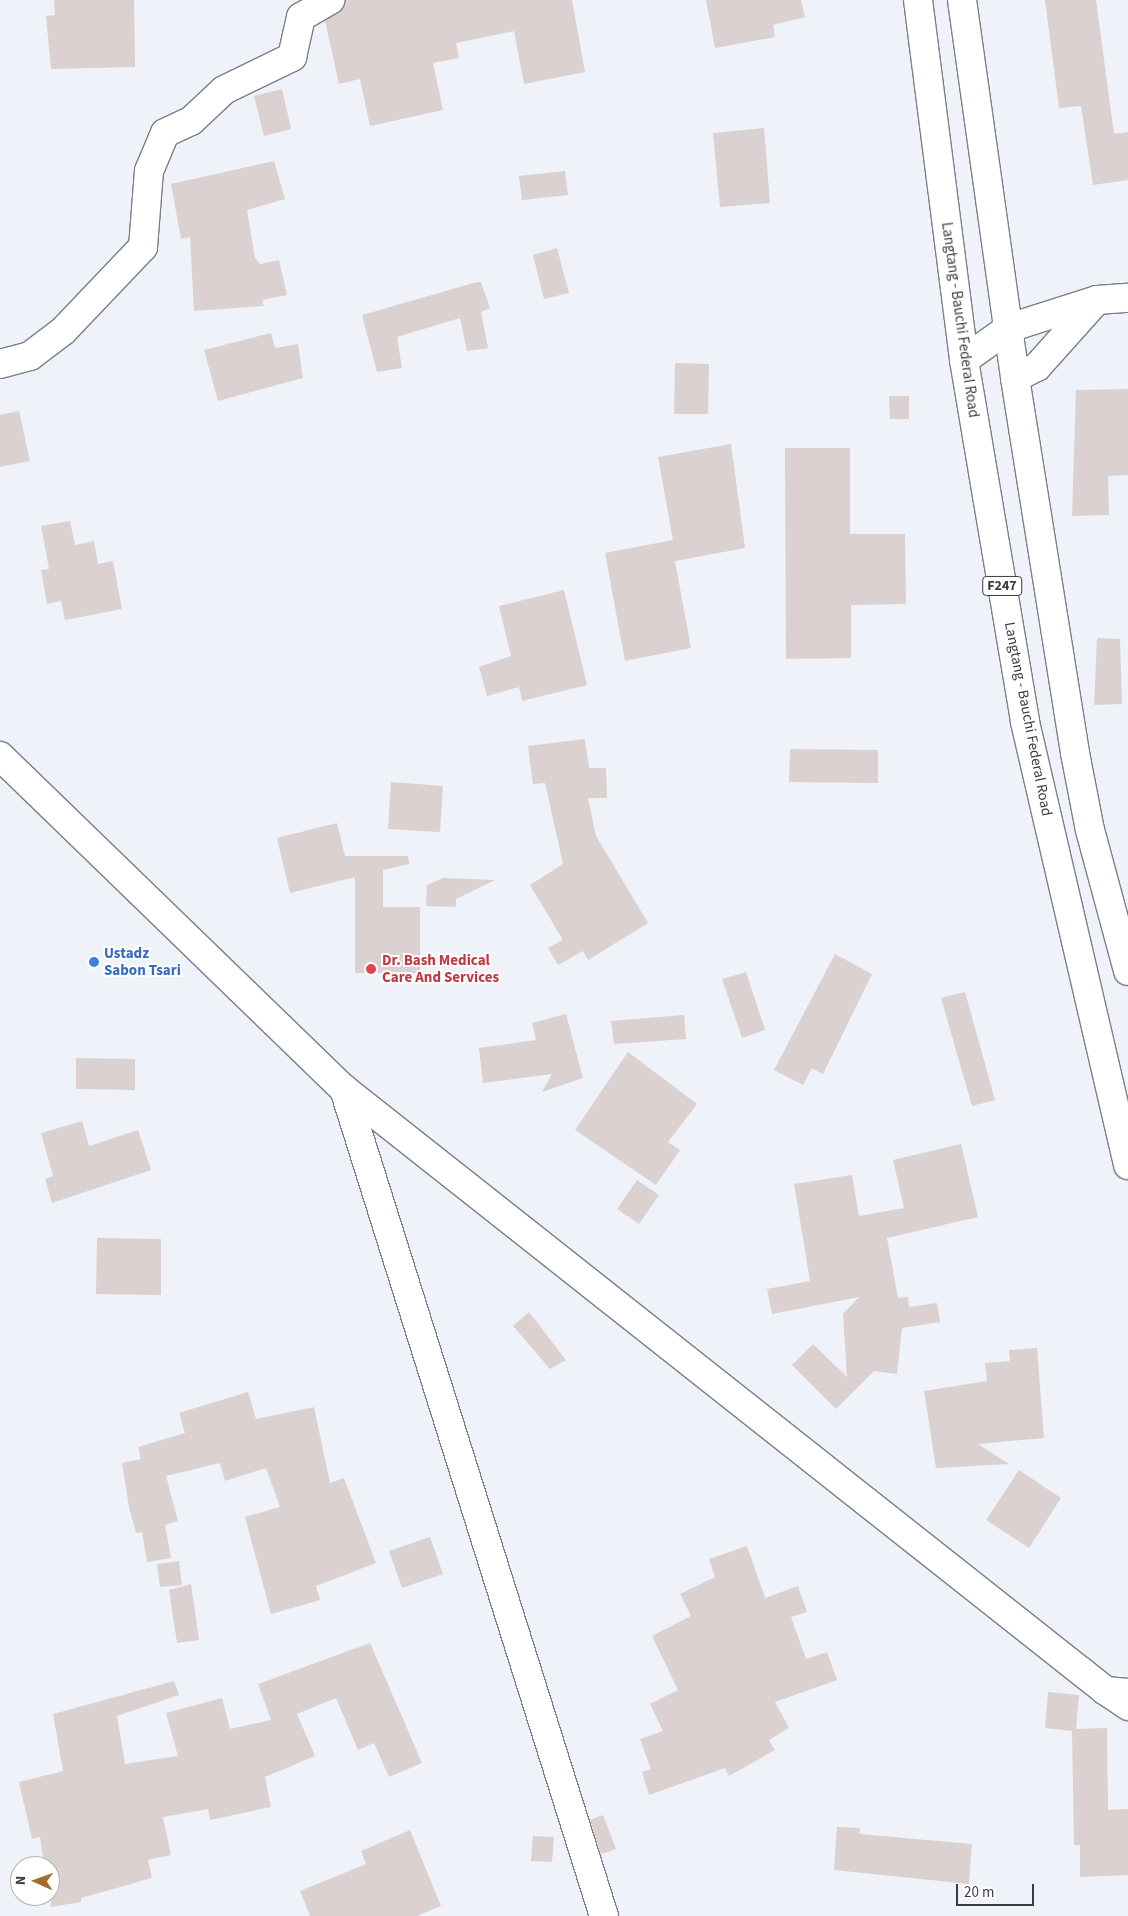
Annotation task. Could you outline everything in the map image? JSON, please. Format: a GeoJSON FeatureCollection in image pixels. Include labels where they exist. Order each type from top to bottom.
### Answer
{"type":"FeatureCollection","features":[{"type":"Feature","properties":{"kind":"street"},"geometry":{"type":"LineString","coordinates":[[0,364],[30,356],[63,331],[143,247],[149,171],[165,133],[191,121],[224,90],[292,57],[301,17],[330,0]]}},
{"type":"Feature","properties":{"kind":"street","name":"Langtang - Bauchi Federal Road"},"geometry":{"type":"LineString","coordinates":[[918,0],[964,360],[1026,722],[1128,1165]]}},
{"type":"Feature","properties":{"kind":"street"},"geometry":{"type":"LineString","coordinates":[[962,0],[1015,378],[1075,753],[1090,830],[1128,971]]}},
{"type":"Feature","properties":{"kind":"street"},"geometry":{"type":"LineString","coordinates":[[964,360],[1009,328],[1097,300],[1128,298]]}},
{"type":"Feature","properties":{"kind":"street"},"geometry":{"type":"LineString","coordinates":[[1015,378],[1038,367],[1097,300]]}},
{"type":"Feature","properties":{"kind":"street"},"geometry":{"type":"LineString","coordinates":[[0,756],[344,1090],[1121,1697]]}},
{"type":"Feature","properties":{"kind":"street"},"geometry":{"type":"LineString","coordinates":[[344,1090],[604,1916]]}},
{"type":"Feature","properties":{"kind":"building"},"geometry":{"type":"Polygon","coordinates":[[[54,0],[134,0],[135,67],[51,69],[46,16],[55,15],[54,0]]]}},
{"type":"Feature","properties":{"kind":"building"},"geometry":{"type":"Polygon","coordinates":[[[346,0],[572,0],[585,72],[524,84],[514,31],[456,43],[459,58],[433,63],[443,110],[370,126],[360,79],[339,84],[325,21],[343,8],[346,0]]]}},
{"type":"Feature","properties":{"kind":"building"},"geometry":{"type":"Polygon","coordinates":[[[706,0],[801,0],[805,17],[773,25],[775,37],[715,48],[706,0]]]}},
{"type":"Feature","properties":{"kind":"building"},"geometry":{"type":"Polygon","coordinates":[[[1045,0],[1096,0],[1114,134],[1128,132],[1128,180],[1093,185],[1081,106],[1059,108],[1045,0]]]}},
{"type":"Feature","properties":{"kind":"building"},"geometry":{"type":"Polygon","coordinates":[[[282,89],[291,129],[264,136],[254,96],[282,89]]]}},
{"type":"Feature","properties":{"kind":"building"},"geometry":{"type":"Polygon","coordinates":[[[764,128],[770,203],[720,207],[713,133],[764,128]]]}},
{"type":"Feature","properties":{"kind":"building"},"geometry":{"type":"Polygon","coordinates":[[[274,161],[285,199],[247,210],[255,258],[260,264],[279,260],[287,295],[262,300],[264,306],[194,311],[190,237],[181,239],[171,184],[274,161]]]}},
{"type":"Feature","properties":{"kind":"building"},"geometry":{"type":"Polygon","coordinates":[[[565,171],[568,195],[522,200],[519,176],[565,171]]]}},
{"type":"Feature","properties":{"kind":"building"},"geometry":{"type":"Polygon","coordinates":[[[557,248],[569,293],[544,299],[533,255],[557,248]]]}},
{"type":"Feature","properties":{"kind":"building"},"geometry":{"type":"Polygon","coordinates":[[[481,282],[490,308],[481,312],[488,348],[467,351],[460,318],[397,337],[402,368],[377,372],[362,315],[481,282]]]}},
{"type":"Feature","properties":{"kind":"building"},"geometry":{"type":"Polygon","coordinates":[[[271,333],[275,348],[298,344],[303,378],[218,401],[204,350],[271,333]]]}},
{"type":"Feature","properties":{"kind":"building"},"geometry":{"type":"Polygon","coordinates":[[[675,363],[709,364],[708,414],[674,414],[675,363]]]}},
{"type":"Feature","properties":{"kind":"building"},"geometry":{"type":"Polygon","coordinates":[[[1128,389],[1128,475],[1108,476],[1109,515],[1072,516],[1076,390],[1128,389]]]}},
{"type":"Feature","properties":{"kind":"building"},"geometry":{"type":"Polygon","coordinates":[[[889,396],[909,396],[909,419],[890,419],[889,396]]]}},
{"type":"Feature","properties":{"kind":"building"},"geometry":{"type":"Polygon","coordinates":[[[19,411],[30,461],[0,467],[0,415],[19,411]]]}},
{"type":"Feature","properties":{"kind":"building"},"geometry":{"type":"Polygon","coordinates":[[[731,444],[745,548],[675,561],[691,648],[625,661],[605,553],[673,540],[658,457],[731,444]]]}},
{"type":"Feature","properties":{"kind":"building"},"geometry":{"type":"Polygon","coordinates":[[[785,448],[850,448],[850,534],[905,534],[906,604],[851,605],[851,658],[786,659],[785,448]]]}},
{"type":"Feature","properties":{"kind":"building"},"geometry":{"type":"Polygon","coordinates":[[[70,521],[75,545],[94,541],[98,564],[113,561],[122,609],[65,620],[61,601],[47,604],[41,570],[49,569],[41,526],[70,521]]]}},
{"type":"Feature","properties":{"kind":"building"},"geometry":{"type":"Polygon","coordinates":[[[564,590],[587,685],[522,701],[519,687],[487,696],[479,667],[511,656],[499,606],[564,590]]]}},
{"type":"Feature","properties":{"kind":"building"},"geometry":{"type":"Polygon","coordinates":[[[1097,638],[1120,639],[1122,704],[1094,705],[1097,638]]]}},
{"type":"Feature","properties":{"kind":"building"},"geometry":{"type":"Polygon","coordinates":[[[585,739],[589,768],[606,768],[607,798],[588,798],[596,836],[648,923],[588,960],[583,951],[558,965],[548,948],[563,940],[530,885],[563,864],[545,783],[533,784],[528,746],[585,739]]]}},
{"type":"Feature","properties":{"kind":"building"},"geometry":{"type":"Polygon","coordinates":[[[790,749],[878,750],[878,783],[789,782],[790,749]]]}},
{"type":"Feature","properties":{"kind":"building"},"geometry":{"type":"Polygon","coordinates":[[[391,782],[443,786],[440,832],[388,829],[391,782]]]}},
{"type":"Feature","properties":{"kind":"building"},"geometry":{"type":"Polygon","coordinates":[[[337,823],[345,856],[408,856],[409,864],[383,870],[383,907],[420,907],[420,973],[355,973],[355,877],[290,893],[277,838],[337,823]]]}},
{"type":"Feature","properties":{"kind":"building"},"geometry":{"type":"Polygon","coordinates":[[[443,878],[495,880],[456,899],[456,907],[426,906],[427,885],[443,878]]]}},
{"type":"Feature","properties":{"kind":"building"},"geometry":{"type":"Polygon","coordinates":[[[835,954],[872,974],[823,1074],[812,1068],[803,1085],[774,1070],[835,954]]]}},
{"type":"Feature","properties":{"kind":"building"},"geometry":{"type":"Polygon","coordinates":[[[746,972],[765,1030],[742,1038],[722,979],[746,972]]]}},
{"type":"Feature","properties":{"kind":"building"},"geometry":{"type":"Polygon","coordinates":[[[965,992],[995,1100],[972,1106],[941,998],[965,992]]]}},
{"type":"Feature","properties":{"kind":"building"},"geometry":{"type":"Polygon","coordinates":[[[566,1014],[583,1078],[542,1092],[552,1074],[483,1083],[479,1048],[536,1040],[532,1023],[566,1014]]]}},
{"type":"Feature","properties":{"kind":"building"},"geometry":{"type":"Polygon","coordinates":[[[684,1015],[686,1039],[614,1044],[611,1021],[684,1015]]]}},
{"type":"Feature","properties":{"kind":"building"},"geometry":{"type":"Polygon","coordinates":[[[628,1052],[697,1104],[668,1142],[680,1150],[656,1185],[575,1130],[628,1052]]]}},
{"type":"Feature","properties":{"kind":"building"},"geometry":{"type":"Polygon","coordinates":[[[76,1058],[135,1059],[135,1090],[76,1089],[76,1058]]]}},
{"type":"Feature","properties":{"kind":"building"},"geometry":{"type":"Polygon","coordinates":[[[82,1121],[89,1146],[138,1130],[151,1170],[52,1203],[45,1179],[53,1176],[41,1133],[82,1121]]]}},
{"type":"Feature","properties":{"kind":"building"},"geometry":{"type":"Polygon","coordinates":[[[961,1144],[978,1217],[887,1238],[898,1298],[908,1297],[909,1307],[937,1303],[940,1322],[902,1328],[897,1374],[874,1371],[836,1409],[792,1365],[813,1344],[847,1377],[843,1314],[859,1297],[772,1314],[767,1289],[810,1281],[794,1184],[852,1175],[859,1216],[904,1208],[893,1160],[961,1144]]]}},
{"type":"Feature","properties":{"kind":"building"},"geometry":{"type":"Polygon","coordinates":[[[637,1180],[659,1195],[639,1224],[617,1209],[637,1180]]]}},
{"type":"Feature","properties":{"kind":"building"},"geometry":{"type":"Polygon","coordinates":[[[97,1238],[161,1239],[161,1295],[96,1294],[97,1238]]]}},
{"type":"Feature","properties":{"kind":"building"},"geometry":{"type":"Polygon","coordinates":[[[529,1312],[566,1360],[550,1369],[513,1326],[529,1312]]]}},
{"type":"Feature","properties":{"kind":"building"},"geometry":{"type":"Polygon","coordinates":[[[1037,1348],[1044,1438],[978,1444],[1009,1464],[936,1468],[924,1391],[987,1381],[985,1363],[1010,1361],[1009,1350],[1037,1348]]]}},
{"type":"Feature","properties":{"kind":"building"},"geometry":{"type":"Polygon","coordinates":[[[248,1392],[256,1419],[314,1407],[330,1483],[344,1478],[376,1563],[316,1586],[320,1600],[271,1614],[245,1517],[280,1507],[266,1468],[225,1481],[220,1463],[166,1476],[178,1521],[165,1525],[171,1558],[147,1562],[142,1532],[136,1533],[129,1507],[122,1463],[141,1459],[138,1447],[185,1433],[179,1413],[248,1392]]]}},
{"type":"Feature","properties":{"kind":"building"},"geometry":{"type":"Polygon","coordinates":[[[1019,1470],[1061,1498],[1029,1548],[986,1520],[1019,1470]]]}},
{"type":"Feature","properties":{"kind":"building"},"geometry":{"type":"Polygon","coordinates":[[[430,1537],[443,1574],[402,1588],[389,1551],[430,1537]]]}},
{"type":"Feature","properties":{"kind":"building"},"geometry":{"type":"Polygon","coordinates":[[[747,1546],[765,1598],[798,1586],[807,1612],[791,1617],[806,1659],[827,1652],[837,1680],[775,1702],[789,1728],[769,1740],[775,1750],[729,1776],[725,1768],[649,1795],[642,1772],[651,1769],[640,1739],[663,1731],[650,1704],[678,1690],[652,1636],[691,1616],[680,1594],[715,1577],[709,1559],[747,1546]]]}},
{"type":"Feature","properties":{"kind":"building"},"geometry":{"type":"Polygon","coordinates":[[[179,1561],[182,1585],[160,1587],[157,1564],[179,1561]]]}},
{"type":"Feature","properties":{"kind":"building"},"geometry":{"type":"Polygon","coordinates":[[[191,1584],[199,1640],[177,1643],[169,1590],[191,1584]]]}},
{"type":"Feature","properties":{"kind":"building"},"geometry":{"type":"Polygon","coordinates":[[[370,1643],[422,1763],[389,1777],[374,1743],[358,1750],[336,1698],[297,1714],[315,1756],[265,1777],[271,1807],[210,1820],[208,1809],[163,1817],[171,1855],[148,1860],[152,1878],[81,1898],[81,1902],[60,1906],[60,1856],[43,1856],[40,1837],[32,1839],[19,1782],[63,1771],[53,1714],[174,1681],[179,1695],[117,1716],[125,1764],[178,1756],[166,1713],[222,1698],[230,1729],[271,1720],[258,1684],[370,1643]]]}},
{"type":"Feature","properties":{"kind":"building"},"geometry":{"type":"Polygon","coordinates":[[[1048,1692],[1079,1695],[1076,1729],[1107,1728],[1108,1810],[1128,1809],[1128,1875],[1080,1877],[1080,1845],[1074,1845],[1072,1731],[1045,1728],[1048,1692]]]}},
{"type":"Feature","properties":{"kind":"building"},"geometry":{"type":"Polygon","coordinates":[[[603,1815],[616,1849],[601,1854],[590,1820],[603,1815]]]}},
{"type":"Feature","properties":{"kind":"building"},"geometry":{"type":"Polygon","coordinates":[[[837,1827],[860,1828],[859,1834],[972,1844],[969,1884],[834,1870],[837,1827]]]}},
{"type":"Feature","properties":{"kind":"building"},"geometry":{"type":"Polygon","coordinates":[[[410,1830],[441,1906],[417,1916],[310,1916],[300,1891],[366,1864],[361,1851],[410,1830]]]}},
{"type":"Feature","properties":{"kind":"building"},"geometry":{"type":"Polygon","coordinates":[[[533,1836],[554,1837],[552,1862],[531,1861],[533,1836]]]}},
{"type":"Feature","properties":{"kind":"place","name":"Ustadz Sabon Tsari"},"geometry":{"type":"Point","coordinates":[94,962]}},
{"type":"Feature","properties":{"kind":"place","name":"Dr. Bash Medical Care And Services"},"geometry":{"type":"Point","coordinates":[371,969]}}]}
